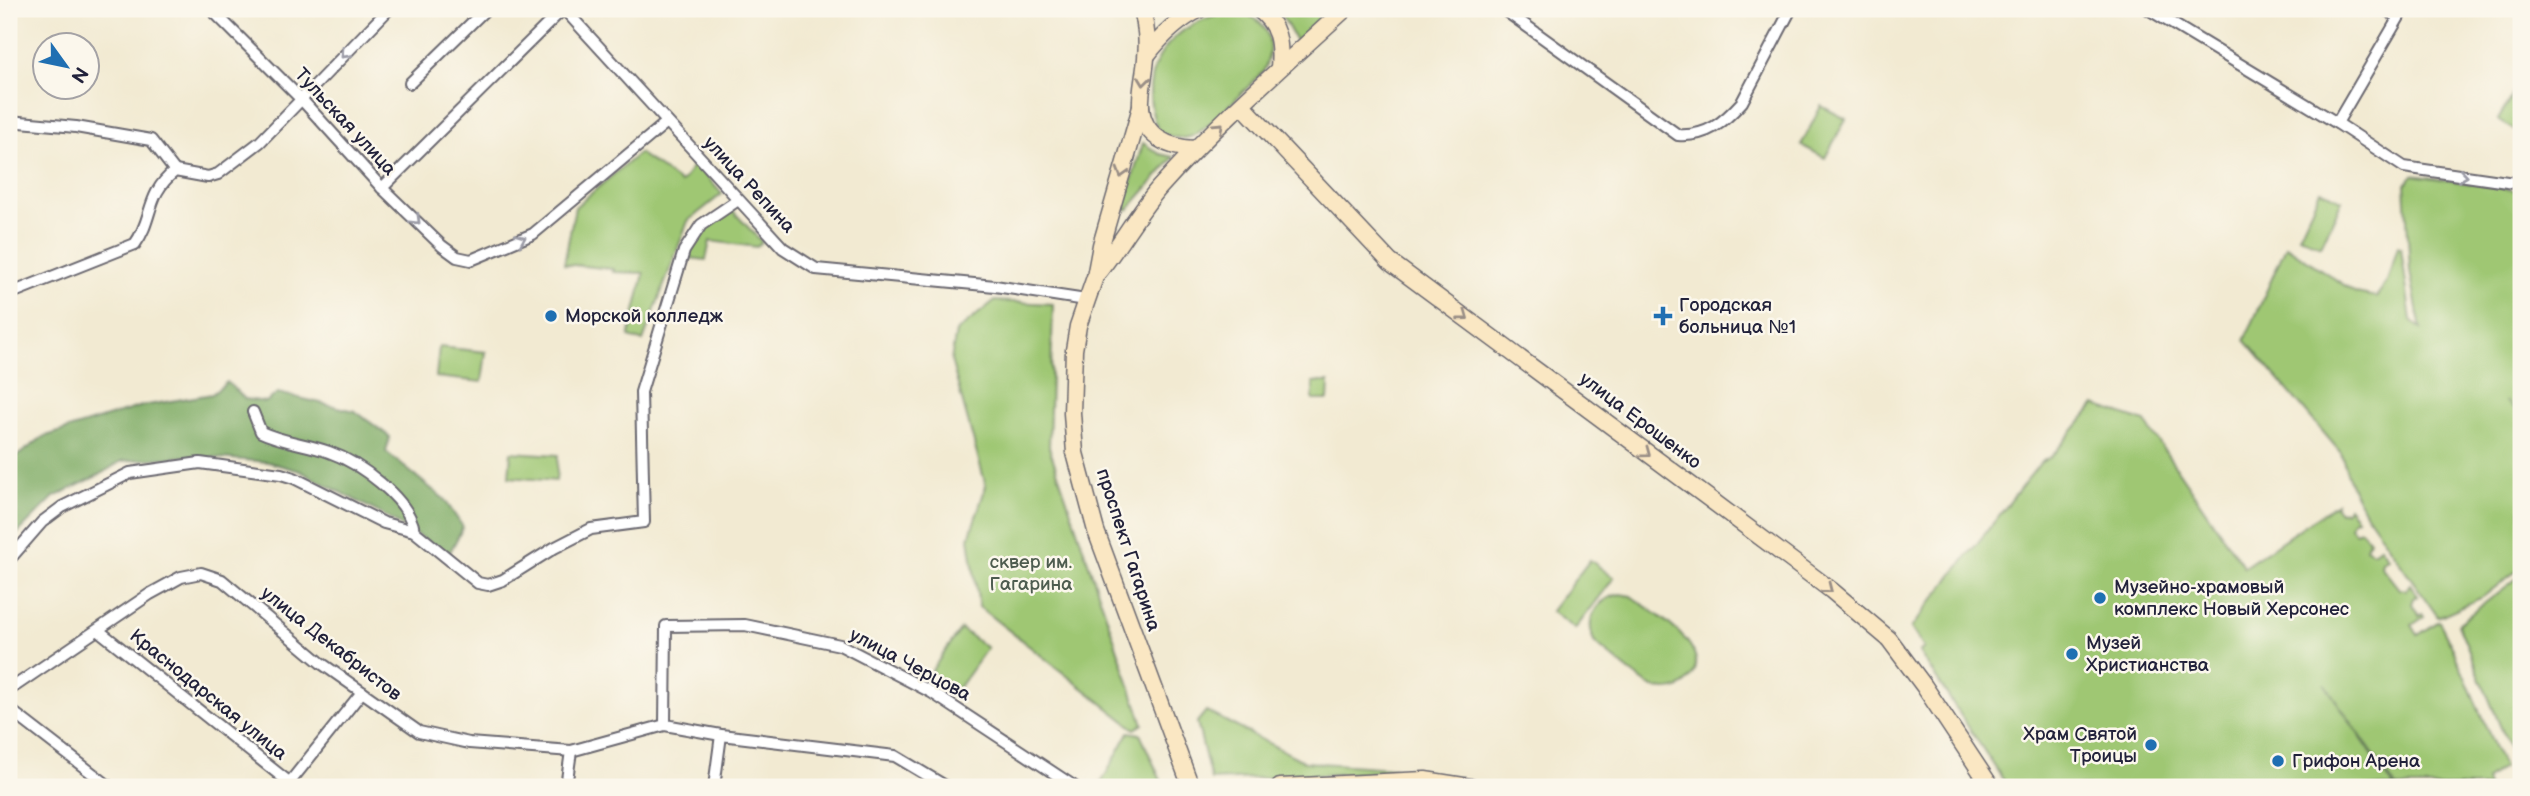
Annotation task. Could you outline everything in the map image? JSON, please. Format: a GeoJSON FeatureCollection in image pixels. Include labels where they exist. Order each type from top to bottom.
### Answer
{"type":"FeatureCollection","features":[{"type":"Feature","properties":{"kind":"main road","name":"проспект Гагарина"},"geometry":{"type":"LineString","coordinates":[[1142,9],[1147,55],[1141,107],[1101,246],[1095,277],[1078,326],[1074,349],[1072,413],[1075,453],[1100,545],[1191,787]]}},
{"type":"Feature","properties":{"kind":"main road"},"geometry":{"type":"LineString","coordinates":[[1147,55],[1163,35],[1182,18],[1200,9]]}},
{"type":"Feature","properties":{"kind":"main road"},"geometry":{"type":"LineString","coordinates":[[1258,9],[1268,17],[1279,36],[1279,68]]}},
{"type":"Feature","properties":{"kind":"main road"},"geometry":{"type":"LineString","coordinates":[[1279,68],[1345,9]]}},
{"type":"Feature","properties":{"kind":"main road","name":"проспект Гагарина"},"geometry":{"type":"LineString","coordinates":[[1095,277],[1157,191],[1195,149],[1279,68]]}},
{"type":"Feature","properties":{"kind":"main road","name":"улица Ерошенко"},"geometry":{"type":"LineString","coordinates":[[1242,105],[1390,262],[1831,590],[1889,639],[1924,686],[1991,787]]}},
{"type":"Feature","properties":{"kind":"main road"},"geometry":{"type":"LineString","coordinates":[[1141,107],[1146,126],[1158,140],[1176,148],[1195,149]]}},
{"type":"Feature","properties":{"kind":"main road"},"geometry":{"type":"LineString","coordinates":[[1280,787],[1425,780],[1469,787]]}},
{"type":"Feature","properties":{"kind":"street","name":"Тульская улица"},"geometry":{"type":"LineString","coordinates":[[211,9],[302,100],[382,188],[457,257],[471,260],[533,234],[667,122]]}},
{"type":"Feature","properties":{"kind":"street"},"geometry":{"type":"LineString","coordinates":[[9,121],[76,127],[151,140],[175,171],[208,177],[218,174],[260,142],[389,9]]}},
{"type":"Feature","properties":{"kind":"street"},"geometry":{"type":"LineString","coordinates":[[410,83],[486,9]]}},
{"type":"Feature","properties":{"kind":"street"},"geometry":{"type":"LineString","coordinates":[[382,188],[564,9]]}},
{"type":"Feature","properties":{"kind":"street","name":"улица Репина"},"geometry":{"type":"LineString","coordinates":[[564,9],[783,248],[816,269],[991,285],[1086,300]]}},
{"type":"Feature","properties":{"kind":"street"},"geometry":{"type":"LineString","coordinates":[[1503,9],[1678,135],[1692,136],[1710,131],[1742,102],[1791,9]]}},
{"type":"Feature","properties":{"kind":"street"},"geometry":{"type":"LineString","coordinates":[[2148,9],[2337,123],[2404,167],[2521,184]]}},
{"type":"Feature","properties":{"kind":"street"},"geometry":{"type":"LineString","coordinates":[[2337,123],[2399,17],[2390,13],[2393,9]]}},
{"type":"Feature","properties":{"kind":"street"},"geometry":{"type":"LineString","coordinates":[[9,294],[135,244],[152,197],[162,181],[175,171]]}},
{"type":"Feature","properties":{"kind":"street"},"geometry":{"type":"LineString","coordinates":[[9,560],[42,522],[62,507],[130,473],[200,463],[294,478],[384,523],[414,531],[478,583],[488,585],[503,580],[554,548],[591,529],[644,522],[641,392],[684,251],[701,225],[738,200]]}},
{"type":"Feature","properties":{"kind":"street"},"geometry":{"type":"LineString","coordinates":[[253,412],[261,432],[332,453],[383,484],[411,517],[414,531]]}},
{"type":"Feature","properties":{"kind":"street","name":"улица Декабристов"},"geometry":{"type":"LineString","coordinates":[[9,690],[150,594],[181,577],[201,573],[222,580],[321,663],[419,732],[469,743],[571,751],[665,725],[721,735],[895,756],[942,786]]}},
{"type":"Feature","properties":{"kind":"street","name":"улица Черцова"},"geometry":{"type":"LineString","coordinates":[[665,725],[666,626],[744,625],[840,645],[931,692],[1075,787]]}},
{"type":"Feature","properties":{"kind":"street","name":"Краснодарская улица"},"geometry":{"type":"LineString","coordinates":[[98,630],[290,786]]}},
{"type":"Feature","properties":{"kind":"street"},"geometry":{"type":"LineString","coordinates":[[290,786],[362,692]]}},
{"type":"Feature","properties":{"kind":"street"},"geometry":{"type":"LineString","coordinates":[[9,709],[110,787]]}},
{"type":"Feature","properties":{"kind":"street"},"geometry":{"type":"LineString","coordinates":[[714,787],[721,735]]}},
{"type":"Feature","properties":{"kind":"street"},"geometry":{"type":"LineString","coordinates":[[566,787],[571,751]]}},
{"type":"Feature","properties":{"kind":"green space"},"geometry":{"type":"Polygon","coordinates":[[[1278,9],[1330,9],[1296,41],[1278,9]]]}},
{"type":"Feature","properties":{"kind":"green space"},"geometry":{"type":"Polygon","coordinates":[[[1233,11],[1254,18],[1266,32],[1269,50],[1263,72],[1196,134],[1180,138],[1161,132],[1151,107],[1150,87],[1154,68],[1163,51],[1192,25],[1211,16],[1233,11]]]}},
{"type":"Feature","properties":{"kind":"green space"},"geometry":{"type":"Polygon","coordinates":[[[2521,81],[2521,134],[2498,120],[2521,81]]]}},
{"type":"Feature","properties":{"kind":"green space"},"geometry":{"type":"Polygon","coordinates":[[[1821,106],[1846,119],[1825,158],[1801,145],[1821,106]]]}},
{"type":"Feature","properties":{"kind":"green space"},"geometry":{"type":"Polygon","coordinates":[[[1143,143],[1160,154],[1174,157],[1128,210],[1123,209],[1143,143]]]}},
{"type":"Feature","properties":{"kind":"green space"},"geometry":{"type":"Polygon","coordinates":[[[639,153],[681,183],[695,163],[722,194],[688,221],[643,341],[629,337],[644,273],[613,272],[614,269],[564,264],[575,207],[639,153]]]}},
{"type":"Feature","properties":{"kind":"green space"},"geometry":{"type":"Polygon","coordinates":[[[2413,175],[2521,191],[2521,412],[2505,401],[2521,413],[2521,567],[2483,597],[2438,617],[2366,514],[2351,486],[2341,453],[2245,340],[2286,246],[2356,293],[2376,297],[2387,282],[2398,246],[2401,248],[2411,320],[2421,329],[2410,272],[2405,184],[2413,175]]]}},
{"type":"Feature","properties":{"kind":"green space"},"geometry":{"type":"Polygon","coordinates":[[[2320,190],[2342,200],[2321,246],[2299,236],[2320,190]]]}},
{"type":"Feature","properties":{"kind":"green space"},"geometry":{"type":"Polygon","coordinates":[[[732,210],[762,242],[757,247],[710,241],[706,260],[690,258],[690,251],[706,227],[732,210]]]}},
{"type":"Feature","properties":{"kind":"green space","name":"сквер им. Гагарина"},"geometry":{"type":"Polygon","coordinates":[[[994,301],[1053,304],[1049,447],[1143,724],[1135,729],[979,607],[969,538],[986,486],[951,360],[956,332],[994,301]]]}},
{"type":"Feature","properties":{"kind":"green space"},"geometry":{"type":"Polygon","coordinates":[[[439,347],[486,352],[482,382],[436,377],[439,347]]]}},
{"type":"Feature","properties":{"kind":"green space"},"geometry":{"type":"Polygon","coordinates":[[[227,382],[245,399],[266,402],[278,393],[355,411],[390,437],[386,452],[444,499],[463,527],[449,554],[300,471],[268,462],[193,456],[122,461],[54,497],[9,542],[9,462],[43,437],[142,406],[212,394],[227,382]]]}},
{"type":"Feature","properties":{"kind":"green space"},"geometry":{"type":"Polygon","coordinates":[[[1313,382],[1329,382],[1328,400],[1313,400],[1313,382]]]}},
{"type":"Feature","properties":{"kind":"green space","name":"Музейно-храмовый комплекс Новый Херсонес"},"geometry":{"type":"Polygon","coordinates":[[[2095,405],[2145,422],[2244,567],[2337,503],[2336,507],[2340,512],[2346,511],[2348,507],[2357,518],[2352,521],[2350,527],[2355,532],[2361,530],[2369,540],[2366,548],[2373,552],[2380,547],[2388,558],[2382,561],[2381,566],[2399,589],[2406,590],[2410,584],[2418,596],[2412,604],[2419,616],[2422,614],[2424,617],[2412,625],[2418,635],[2439,621],[2453,649],[2503,767],[2486,780],[2488,787],[2396,787],[2324,683],[2394,787],[2008,787],[1919,652],[1924,648],[1911,628],[2041,462],[2051,457],[2095,405]]]}},
{"type":"Feature","properties":{"kind":"green space"},"geometry":{"type":"Polygon","coordinates":[[[511,452],[558,455],[556,481],[509,477],[511,452]]]}},
{"type":"Feature","properties":{"kind":"green space"},"geometry":{"type":"Polygon","coordinates":[[[1590,560],[1614,578],[1575,629],[1551,611],[1590,560]]]}},
{"type":"Feature","properties":{"kind":"green space"},"geometry":{"type":"Polygon","coordinates":[[[2521,575],[2521,776],[2458,624],[2521,575]]]}},
{"type":"Feature","properties":{"kind":"green space"},"geometry":{"type":"Polygon","coordinates":[[[1620,594],[1631,596],[1654,612],[1690,646],[1696,658],[1695,671],[1686,683],[1667,690],[1648,685],[1594,642],[1591,626],[1594,612],[1604,601],[1620,594]]]}},
{"type":"Feature","properties":{"kind":"green space"},"geometry":{"type":"Polygon","coordinates":[[[961,629],[987,648],[953,695],[927,677],[961,629]]]}},
{"type":"Feature","properties":{"kind":"green space"},"geometry":{"type":"Polygon","coordinates":[[[1206,711],[1305,762],[1393,768],[1388,772],[1211,780],[1197,722],[1206,711]]]}},
{"type":"Feature","properties":{"kind":"green space"},"geometry":{"type":"Polygon","coordinates":[[[1129,732],[1140,734],[1164,787],[1099,787],[1129,732]]]}},
{"type":"Feature","properties":{"kind":"place","name":"Морской колледж"},"geometry":{"type":"Point","coordinates":[551,316]}},
{"type":"Feature","properties":{"kind":"place","name":"Городская больница №1"},"geometry":{"type":"Point","coordinates":[1663,316]}},
{"type":"Feature","properties":{"kind":"place","name":"Музейно-храмовый комплекс Новый Херсонес"},"geometry":{"type":"Point","coordinates":[2100,598]}},
{"type":"Feature","properties":{"kind":"place","name":"Музей Христианства"},"geometry":{"type":"Point","coordinates":[2072,654]}},
{"type":"Feature","properties":{"kind":"place","name":"Храм Святой Троицы"},"geometry":{"type":"Point","coordinates":[2151,745]}},
{"type":"Feature","properties":{"kind":"place","name":"Грифон Арена"},"geometry":{"type":"Point","coordinates":[2278,761]}}]}
